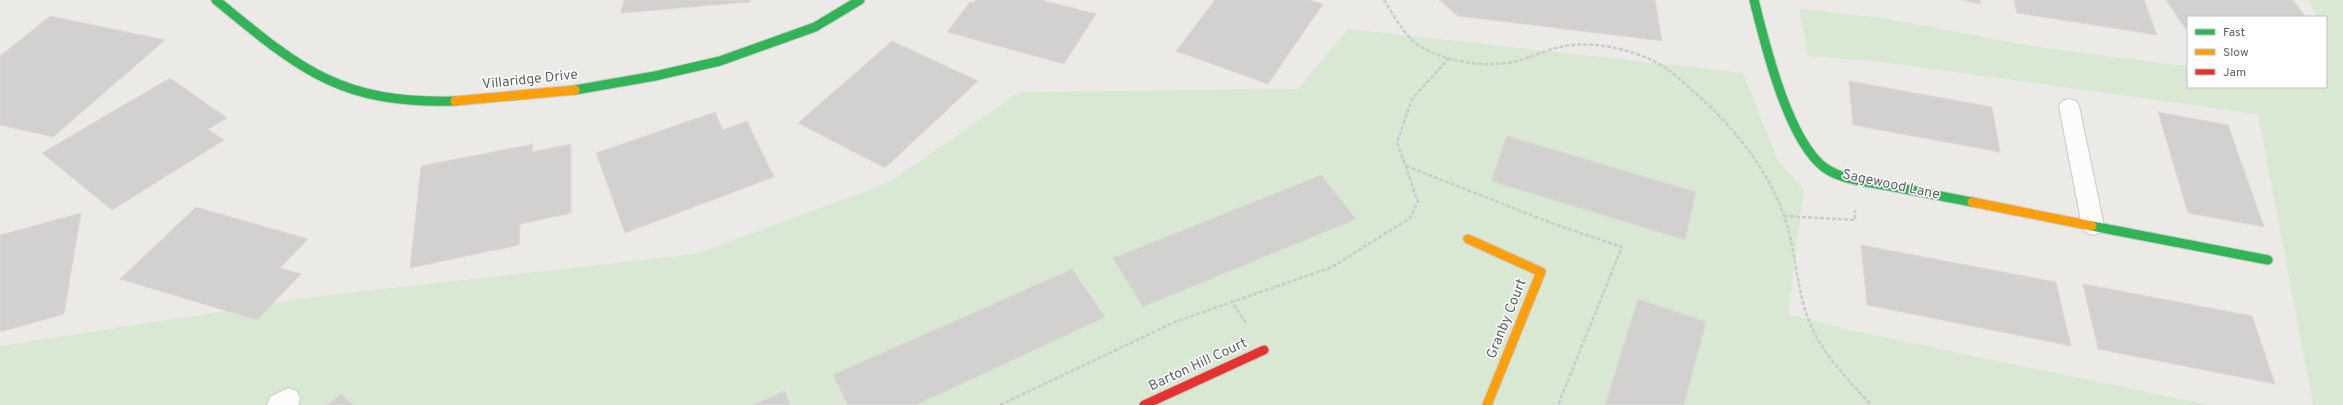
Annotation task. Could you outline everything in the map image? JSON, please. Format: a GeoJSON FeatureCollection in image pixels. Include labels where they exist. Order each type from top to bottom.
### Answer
{"type":"FeatureCollection","features":[{"type":"Feature","properties":{"kind":"street","name":"Villaridge Drive"},"geometry":{"type":"LineString","coordinates":[[216,0],[295,63],[324,79],[357,92],[392,98],[440,101],[550,93],[690,70],[764,47],[824,23],[860,0]]}},
{"type":"Feature","properties":{"kind":"street","name":"Sagewood Lane"},"geometry":{"type":"LineString","coordinates":[[1754,0],[1762,34],[1775,72],[1804,146],[1815,161],[1835,173],[1862,181],[2268,260]]}},
{"type":"Feature","properties":{"kind":"street"},"geometry":{"type":"LineString","coordinates":[[2069,106],[2093,226]]}},
{"type":"Feature","properties":{"kind":"street","name":"Granby Court"},"geometry":{"type":"LineString","coordinates":[[1468,239],[1541,272],[1487,405]]}},
{"type":"Feature","properties":{"kind":"street","name":"Barton Hill Court"},"geometry":{"type":"LineString","coordinates":[[1144,405],[1264,350]]}},
{"type":"Feature","properties":{"kind":"path"},"geometry":{"type":"LineString","coordinates":[[1384,0],[1411,39],[1433,53],[1462,62],[1493,64],[1507,63],[1564,46],[1584,44],[1609,47],[1648,59],[1670,71],[1680,79],[1722,118],[1749,149],[1768,180],[1784,216],[1809,320],[1822,347],[1848,380],[1871,405]]}},
{"type":"Feature","properties":{"kind":"path"},"geometry":{"type":"LineString","coordinates":[[1000,405],[1177,321],[1332,268],[1410,218],[1418,202],[1397,142],[1412,98],[1449,58]]}},
{"type":"Feature","properties":{"kind":"path"},"geometry":{"type":"LineString","coordinates":[[1406,166],[1482,194]]}},
{"type":"Feature","properties":{"kind":"path"},"geometry":{"type":"LineString","coordinates":[[1784,216],[1856,220]]}},
{"type":"Feature","properties":{"kind":"path"},"geometry":{"type":"LineString","coordinates":[[1232,302],[1264,350]]}},
{"type":"Feature","properties":{"kind":"green space"},"geometry":{"type":"Polygon","coordinates":[[[2309,0],[2343,0],[2343,405],[2311,405],[2313,404],[2258,114],[1883,62],[1808,56],[1799,9],[1883,18],[2031,46],[2176,65],[2187,65],[2187,88],[2327,88],[2327,16],[2316,16],[2309,0]]]}},
{"type":"Feature","properties":{"kind":"green space"},"geometry":{"type":"Polygon","coordinates":[[[1348,29],[1743,73],[1778,161],[1804,190],[1788,314],[1845,329],[2209,405],[0,405],[0,346],[328,295],[695,254],[888,183],[1020,92],[1298,89],[1348,29]]]}},
{"type":"Feature","properties":{"kind":"building"},"geometry":{"type":"Polygon","coordinates":[[[624,0],[750,0],[750,2],[621,13],[624,0]]]}},
{"type":"Feature","properties":{"kind":"building"},"geometry":{"type":"Polygon","coordinates":[[[976,0],[1041,0],[1096,14],[1064,64],[947,32],[970,2],[973,3],[976,0]]]}},
{"type":"Feature","properties":{"kind":"building"},"geometry":{"type":"Polygon","coordinates":[[[1215,0],[1310,0],[1323,4],[1268,84],[1176,51],[1215,0]]]}},
{"type":"Feature","properties":{"kind":"building"},"geometry":{"type":"Polygon","coordinates":[[[1439,0],[1655,0],[1662,41],[1458,16],[1439,0]]]}},
{"type":"Feature","properties":{"kind":"building"},"geometry":{"type":"Polygon","coordinates":[[[1961,0],[1980,0],[1980,4],[1961,0]]]}},
{"type":"Feature","properties":{"kind":"building"},"geometry":{"type":"Polygon","coordinates":[[[2014,0],[2144,0],[2157,35],[2017,13],[2014,0]]]}},
{"type":"Feature","properties":{"kind":"building"},"geometry":{"type":"Polygon","coordinates":[[[2166,0],[2293,0],[2305,16],[2187,16],[2186,30],[2166,0]]]}},
{"type":"Feature","properties":{"kind":"building"},"geometry":{"type":"Polygon","coordinates":[[[50,16],[165,40],[53,137],[0,125],[0,56],[50,16]]]}},
{"type":"Feature","properties":{"kind":"building"},"geometry":{"type":"Polygon","coordinates":[[[892,41],[978,81],[885,168],[798,123],[892,41]]]}},
{"type":"Feature","properties":{"kind":"building"},"geometry":{"type":"Polygon","coordinates":[[[170,78],[227,118],[208,129],[224,140],[112,210],[42,153],[170,78]]]}},
{"type":"Feature","properties":{"kind":"building"},"geometry":{"type":"Polygon","coordinates":[[[1849,81],[1992,107],[2000,152],[1853,125],[1849,81]]]}},
{"type":"Feature","properties":{"kind":"building"},"geometry":{"type":"Polygon","coordinates":[[[715,112],[723,130],[747,121],[774,177],[625,233],[596,153],[715,112]]]}},
{"type":"Feature","properties":{"kind":"building"},"geometry":{"type":"Polygon","coordinates":[[[2158,112],[2228,125],[2264,227],[2188,213],[2158,112]]]}},
{"type":"Feature","properties":{"kind":"building"},"geometry":{"type":"Polygon","coordinates":[[[1507,136],[1696,192],[1685,240],[1491,181],[1507,136]]]}},
{"type":"Feature","properties":{"kind":"building"},"geometry":{"type":"Polygon","coordinates":[[[533,144],[532,152],[571,144],[571,213],[520,224],[519,245],[410,268],[421,166],[533,144]]]}},
{"type":"Feature","properties":{"kind":"building"},"geometry":{"type":"Polygon","coordinates":[[[1321,175],[1356,219],[1143,307],[1113,258],[1321,175]]]}},
{"type":"Feature","properties":{"kind":"building"},"geometry":{"type":"Polygon","coordinates":[[[196,207],[308,239],[280,268],[301,274],[257,320],[120,279],[196,207]]]}},
{"type":"Feature","properties":{"kind":"building"},"geometry":{"type":"Polygon","coordinates":[[[81,213],[64,314],[0,332],[0,235],[81,213]]]}},
{"type":"Feature","properties":{"kind":"building"},"geometry":{"type":"Polygon","coordinates":[[[1861,245],[2056,282],[2071,346],[1867,305],[1861,245]]]}},
{"type":"Feature","properties":{"kind":"building"},"geometry":{"type":"Polygon","coordinates":[[[1072,269],[1105,317],[916,405],[848,405],[833,375],[1072,269]]]}},
{"type":"Feature","properties":{"kind":"building"},"geometry":{"type":"Polygon","coordinates":[[[2083,284],[2252,316],[2275,384],[2098,349],[2083,284]]]}},
{"type":"Feature","properties":{"kind":"building"},"geometry":{"type":"Polygon","coordinates":[[[1638,299],[1706,322],[1684,405],[1605,405],[1638,299]]]}},
{"type":"Feature","properties":{"kind":"building"},"geometry":{"type":"Polygon","coordinates":[[[785,391],[790,405],[753,405],[785,391]]]}},
{"type":"Feature","properties":{"kind":"building"},"geometry":{"type":"Polygon","coordinates":[[[341,394],[353,405],[327,405],[341,394]]]}},
{"type":"Feature","properties":{"kind":"traffic: fast"},"geometry":{"type":"LineString","coordinates":[[216,0],[282,54],[319,77],[338,85],[370,95],[418,101],[455,101]]}},
{"type":"Feature","properties":{"kind":"traffic: fast"},"geometry":{"type":"LineString","coordinates":[[575,90],[655,76],[720,61],[815,27],[860,0]]}},
{"type":"Feature","properties":{"kind":"traffic: fast"},"geometry":{"type":"LineString","coordinates":[[1754,0],[1780,91],[1801,139],[1813,157],[1832,172],[1856,180],[1972,202]]}},
{"type":"Feature","properties":{"kind":"traffic: fast"},"geometry":{"type":"LineString","coordinates":[[2092,226],[2268,260]]}},
{"type":"Feature","properties":{"kind":"traffic: slow"},"geometry":{"type":"LineString","coordinates":[[455,101],[575,90]]}},
{"type":"Feature","properties":{"kind":"traffic: slow"},"geometry":{"type":"LineString","coordinates":[[1972,202],[2092,226]]}},
{"type":"Feature","properties":{"kind":"traffic: slow"},"geometry":{"type":"LineString","coordinates":[[1468,239],[1541,272],[1487,405]]}},
{"type":"Feature","properties":{"kind":"traffic: jam"},"geometry":{"type":"LineString","coordinates":[[1144,405],[1264,350]]}}]}
